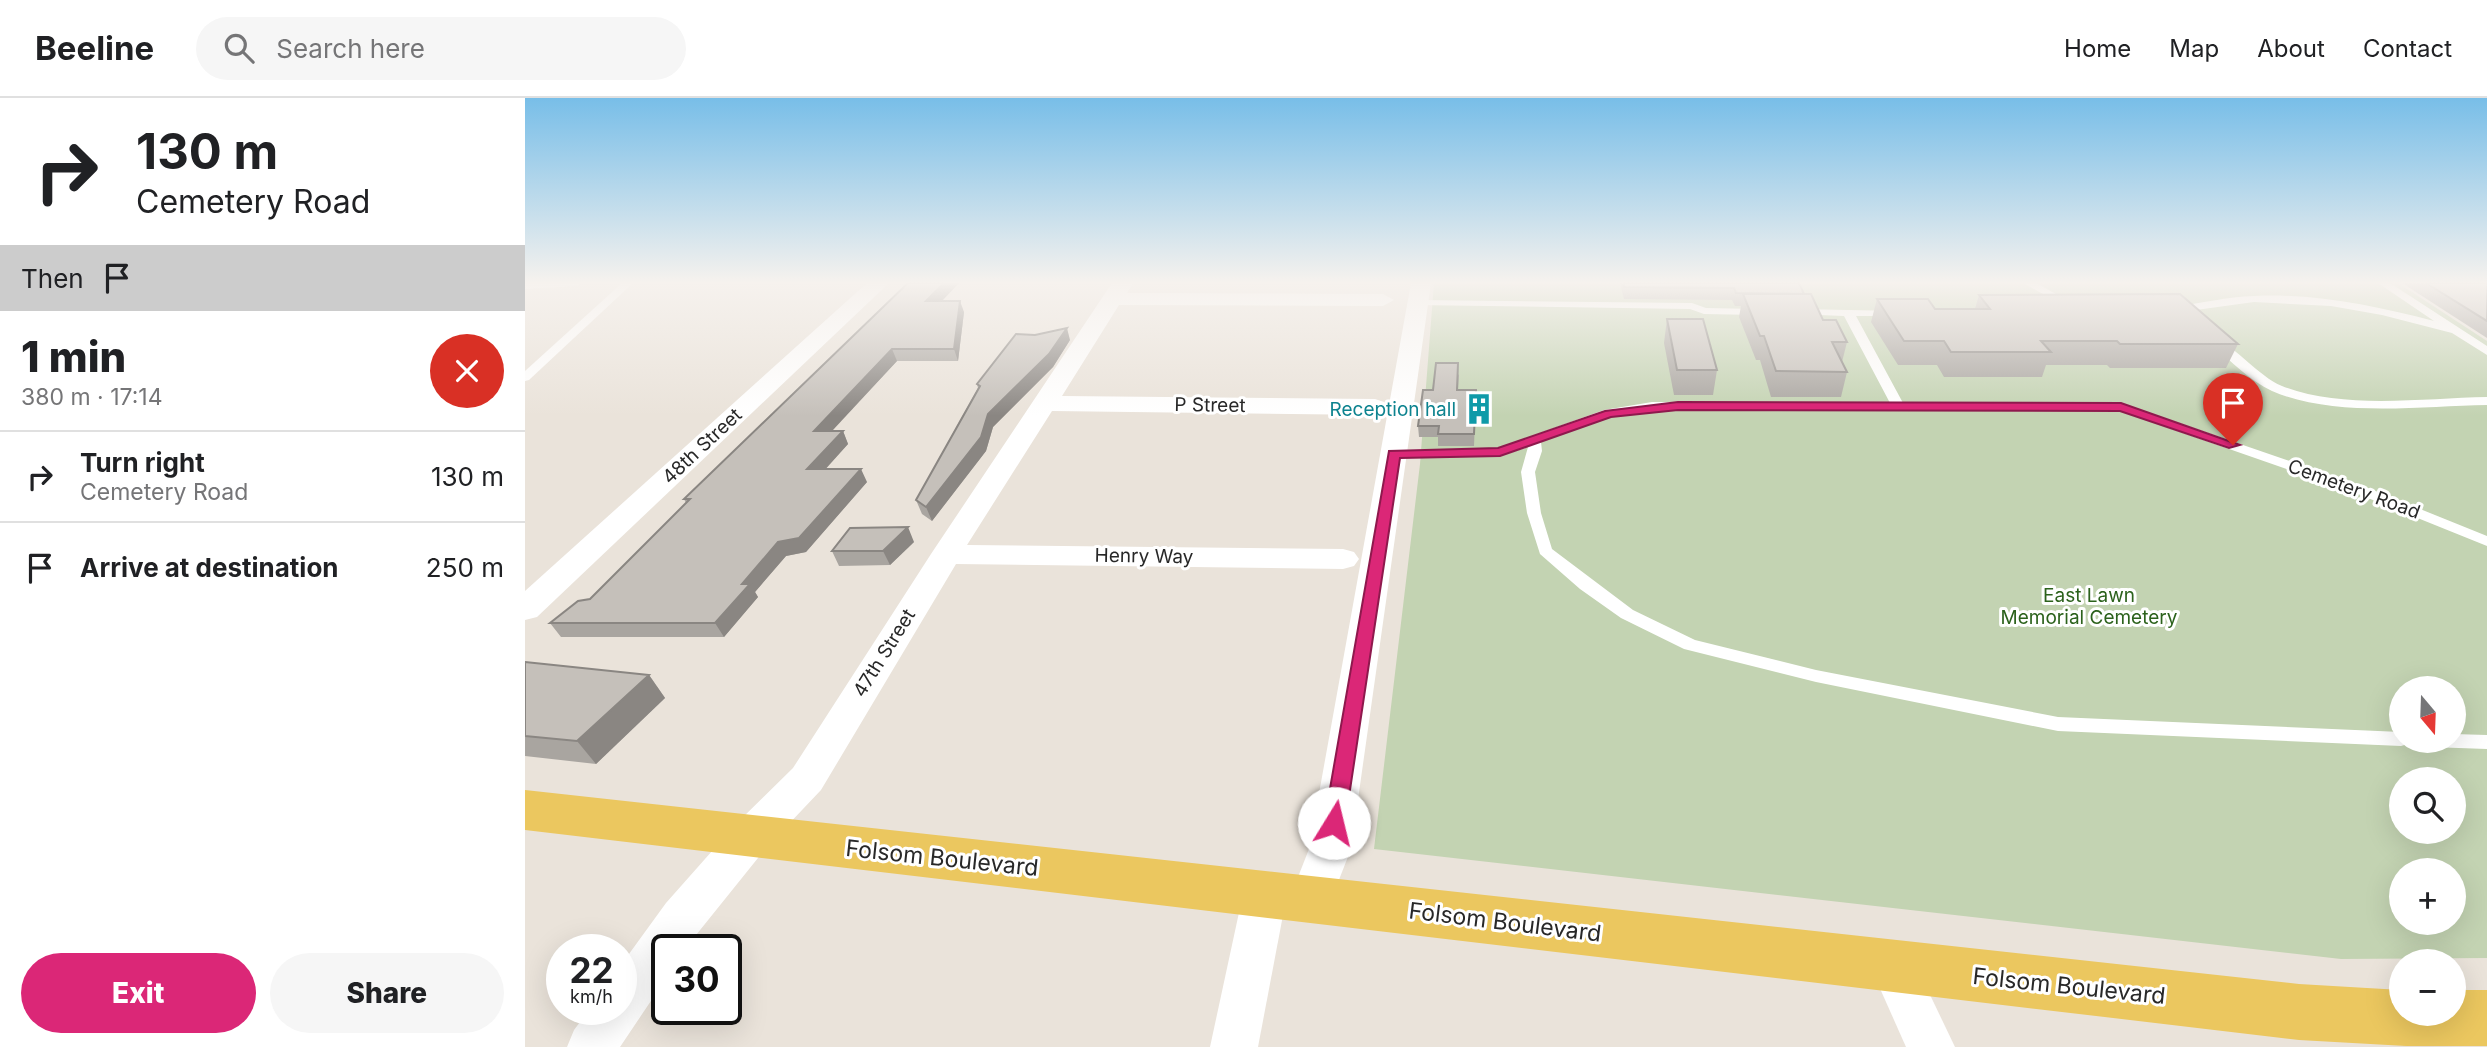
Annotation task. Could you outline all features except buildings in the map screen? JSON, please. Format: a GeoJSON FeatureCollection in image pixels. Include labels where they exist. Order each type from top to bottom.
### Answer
{"type":"FeatureCollection","features":[{"type":"Feature","properties":{"kind":"main road","name":"Folsom Boulevard"},"geometry":{"type":"LineString","coordinates":[[525,810],[2299,1012],[2406,1018],[2487,1018]]}},
{"type":"Feature","properties":{"kind":"street","name":"48th Street"},"geometry":{"type":"LineString","coordinates":[[525,609],[831,327]]}},
{"type":"Feature","properties":{"kind":"street","name":"47th Street"},"geometry":{"type":"LineString","coordinates":[[637,981],[682,917],[751,836],[807,779],[946,554],[1094,327]]}},
{"type":"Feature","properties":{"kind":"street"},"geometry":{"type":"LineString","coordinates":[[1234,1047],[1288,897],[1330,849],[1414,327]]}},
{"type":"Feature","properties":{"kind":"street","name":"P Street"},"geometry":{"type":"LineString","coordinates":[[1045,403],[1375,407]]}},
{"type":"Feature","properties":{"kind":"street","name":"Henry Way"},"geometry":{"type":"LineString","coordinates":[[946,554],[1343,559]]}},
{"type":"Feature","properties":{"kind":"street"},"geometry":{"type":"LineString","coordinates":[[1893,966],[1931,1047]]}},
{"type":"Feature","properties":{"kind":"street"},"geometry":{"type":"LineString","coordinates":[[591,1047],[606,1025]]}},
{"type":"Feature","properties":{"kind":"lane"},"geometry":{"type":"LineString","coordinates":[[525,377],[579,327]]}},
{"type":"Feature","properties":{"kind":"lane"},"geometry":{"type":"LineString","coordinates":[[1856,327],[1899,408]]}},
{"type":"Feature","properties":{"kind":"lane"},"geometry":{"type":"LineString","coordinates":[[2443,327],[2458,331]]}},
{"type":"Feature","properties":{"kind":"lane"},"geometry":{"type":"LineString","coordinates":[[2452,327],[2487,351]]}},
{"type":"Feature","properties":{"kind":"lane"},"geometry":{"type":"LineString","coordinates":[[2205,334],[2265,382],[2294,394],[2351,401],[2487,401]]}},
{"type":"Feature","properties":{"kind":"lane","name":"Cemetery Road"},"geometry":{"type":"LineString","coordinates":[[1394,454],[1485,454],[1534,442],[1609,413],[1652,407],[2121,407],[2363,491],[2487,541]]}},
{"type":"Feature","properties":{"kind":"lane"},"geometry":{"type":"LineString","coordinates":[[1534,442],[1535,451],[1528,472],[1534,513],[1545,551],[1585,585],[1627,614],[1691,645],[1816,676],[2058,724],[2389,738]]}},
{"type":"Feature","properties":{"kind":"lane"},"geometry":{"type":"LineString","coordinates":[[2466,741],[2487,742]]}},
{"type":"Feature","properties":{"kind":"green space","name":"East Lawn Memorial Cemetery"},"geometry":{"type":"Polygon","coordinates":[[[1431,327],[2466,327],[2487,341],[2487,958],[2466,958],[2466,949],[2389,949],[2389,959],[2341,959],[1374,849],[1420,464],[1431,327]]]}},
{"type":"Feature","properties":{"kind":"place","name":"Reception hall"},"geometry":{"type":"Point","coordinates":[1479,409]}},
{"type":"Feature","properties":{"kind":"route"},"geometry":{"type":"LineString","coordinates":[[1334,823],[1394,454],[1500,452],[1609,413],[1678,406],[2121,407],[2233,445]]}}]}
